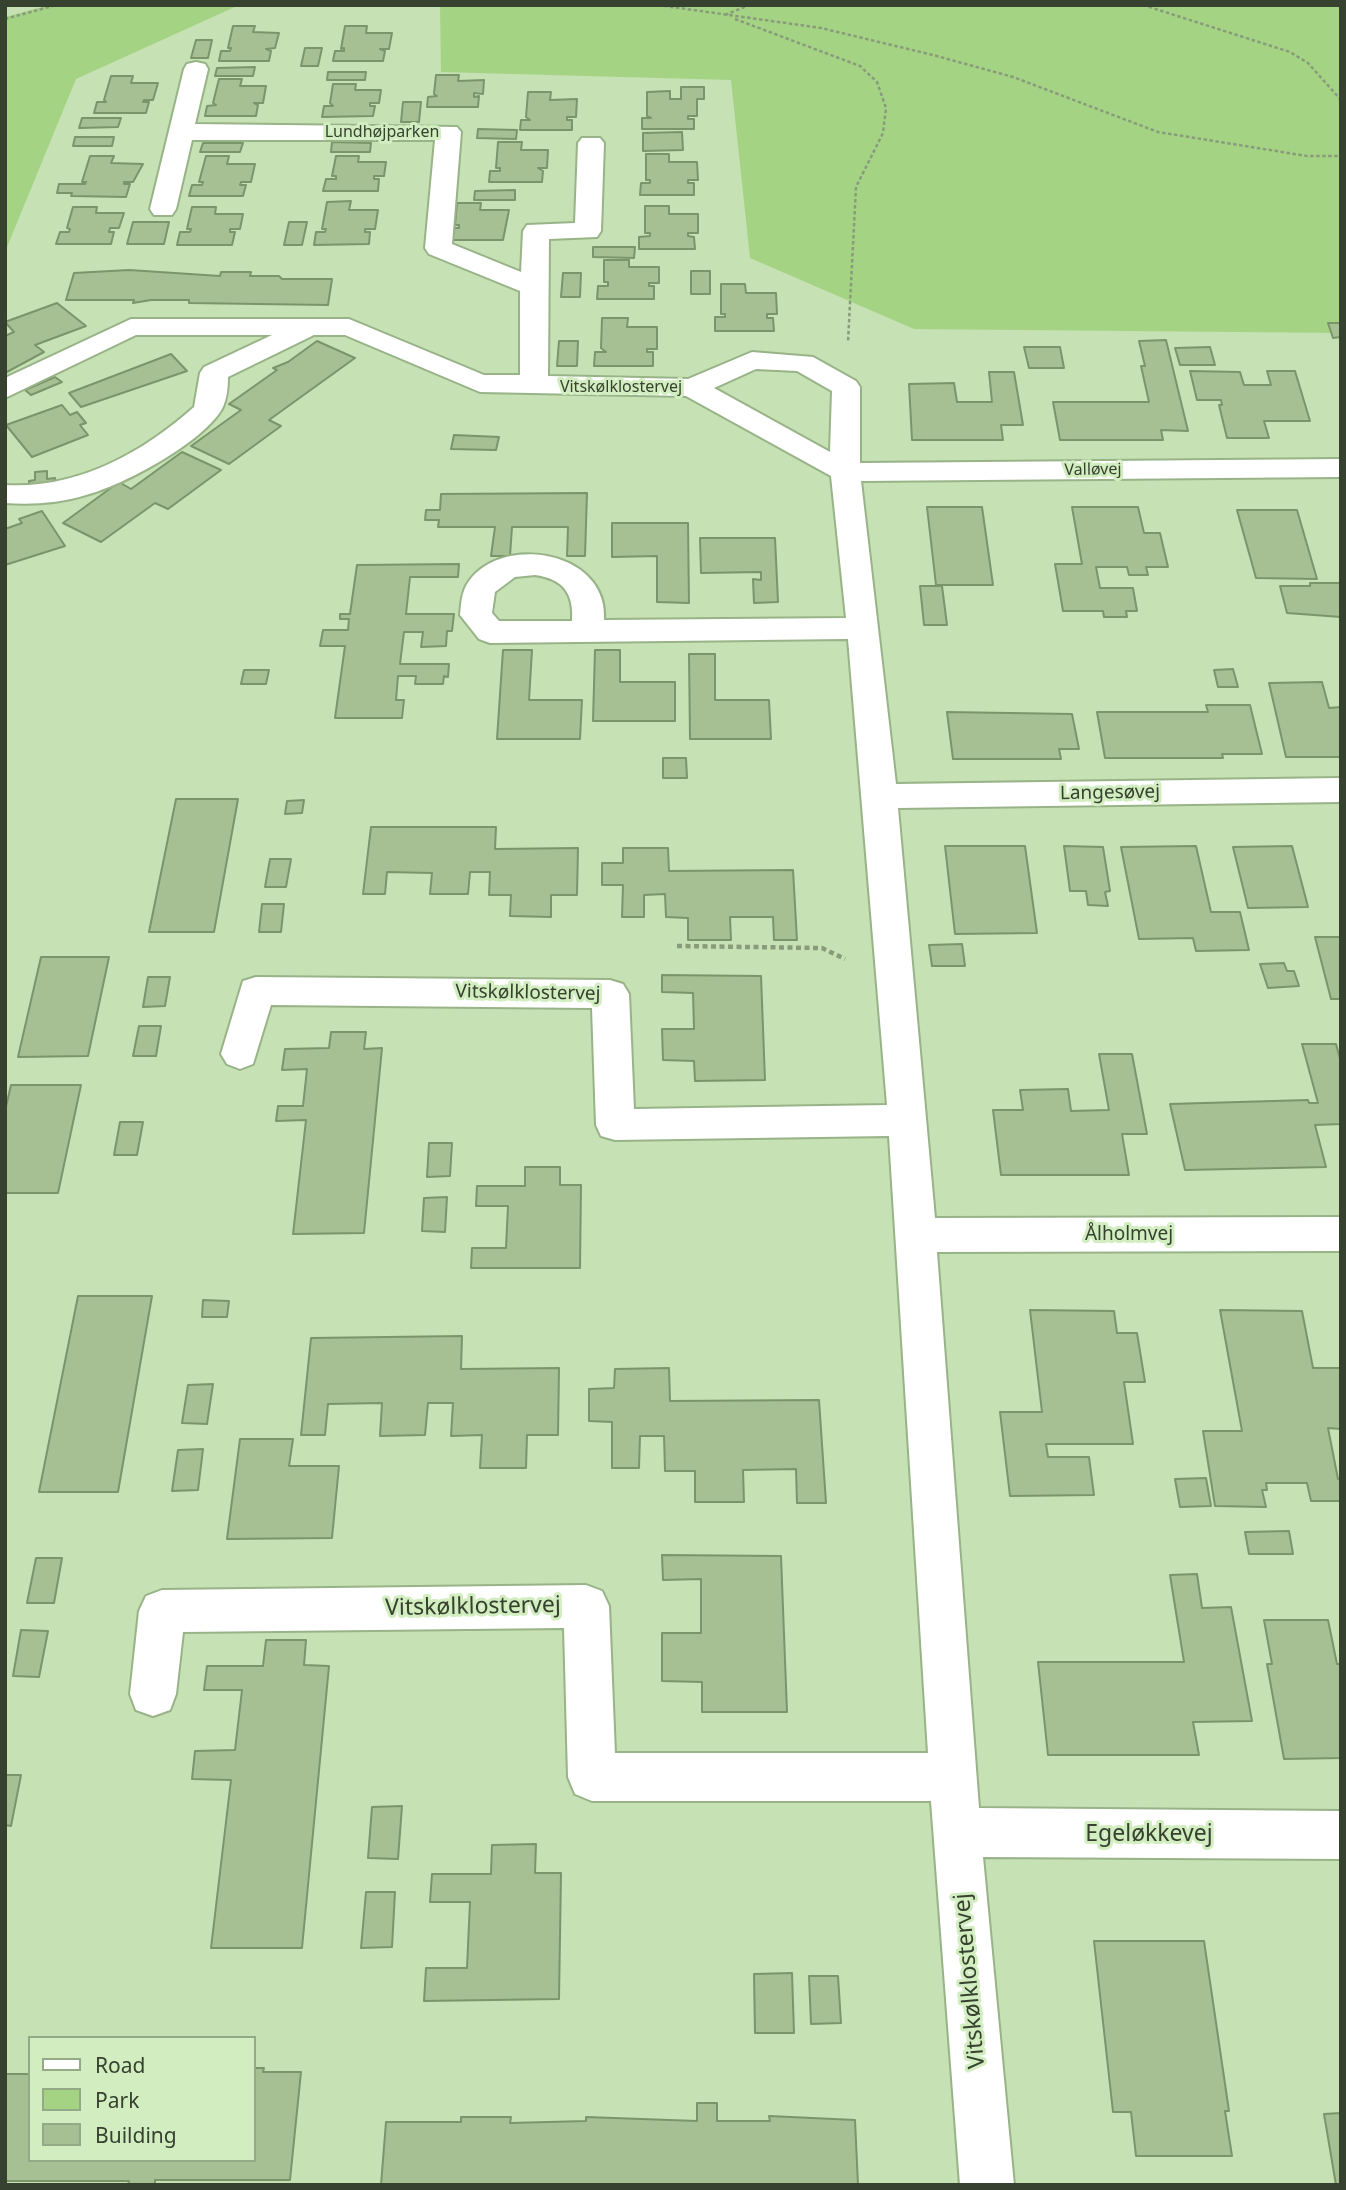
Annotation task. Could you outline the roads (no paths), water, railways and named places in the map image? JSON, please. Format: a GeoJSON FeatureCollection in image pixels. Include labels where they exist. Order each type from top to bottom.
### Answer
{"type":"FeatureCollection","features":[{"type":"Feature","properties":{"kind":"street"},"geometry":{"type":"LineString","coordinates":[[163,209],[196,69]]}},
{"type":"Feature","properties":{"kind":"street","name":"Lundhøjparken"},"geometry":{"type":"LineString","coordinates":[[181,132],[448,132],[438,248],[534,287]]}},
{"type":"Feature","properties":{"kind":"street"},"geometry":{"type":"LineString","coordinates":[[534,386],[536,231],[588,232],[591,143]]}},
{"type":"Feature","properties":{"kind":"street","name":"Vitskølklostervej"},"geometry":{"type":"LineString","coordinates":[[5,389],[131,327],[349,327],[480,383],[692,388],[845,472],[864,628],[918,1235],[957,1832],[987,2185]]}},
{"type":"Feature","properties":{"kind":"street","name":"Vitskølklostervej"},"geometry":{"type":"LineString","coordinates":[[5,494],[78,489],[125,466],[178,434],[206,411],[214,390],[214,373],[314,327]]}},
{"type":"Feature","properties":{"kind":"street"},"geometry":{"type":"LineString","coordinates":[[692,388],[752,360],[803,363],[846,387],[845,472]]}},
{"type":"Feature","properties":{"kind":"street","name":"Valløvej"},"geometry":{"type":"LineString","coordinates":[[845,472],[1341,468]]}},
{"type":"Feature","properties":{"kind":"street"},"geometry":{"type":"LineString","coordinates":[[587,631],[864,628]]}},
{"type":"Feature","properties":{"kind":"street","name":"Langesøvej"},"geometry":{"type":"LineString","coordinates":[[879,796],[1341,790]]}},
{"type":"Feature","properties":{"kind":"street","name":"Vitskølklostervej"},"geometry":{"type":"LineString","coordinates":[[240,1055],[256,991],[610,994],[615,1125],[908,1120]]}},
{"type":"Feature","properties":{"kind":"street","name":"Ålholmvej"},"geometry":{"type":"LineString","coordinates":[[918,1235],[1341,1234]]}},
{"type":"Feature","properties":{"kind":"street","name":"Vitskølklostervej"},"geometry":{"type":"LineString","coordinates":[[153,1694],[162,1611],[586,1606],[592,1777],[954,1777]]}},
{"type":"Feature","properties":{"kind":"street","name":"Egeløkkevej"},"geometry":{"type":"LineString","coordinates":[[957,1832],[1341,1835]]}}]}
